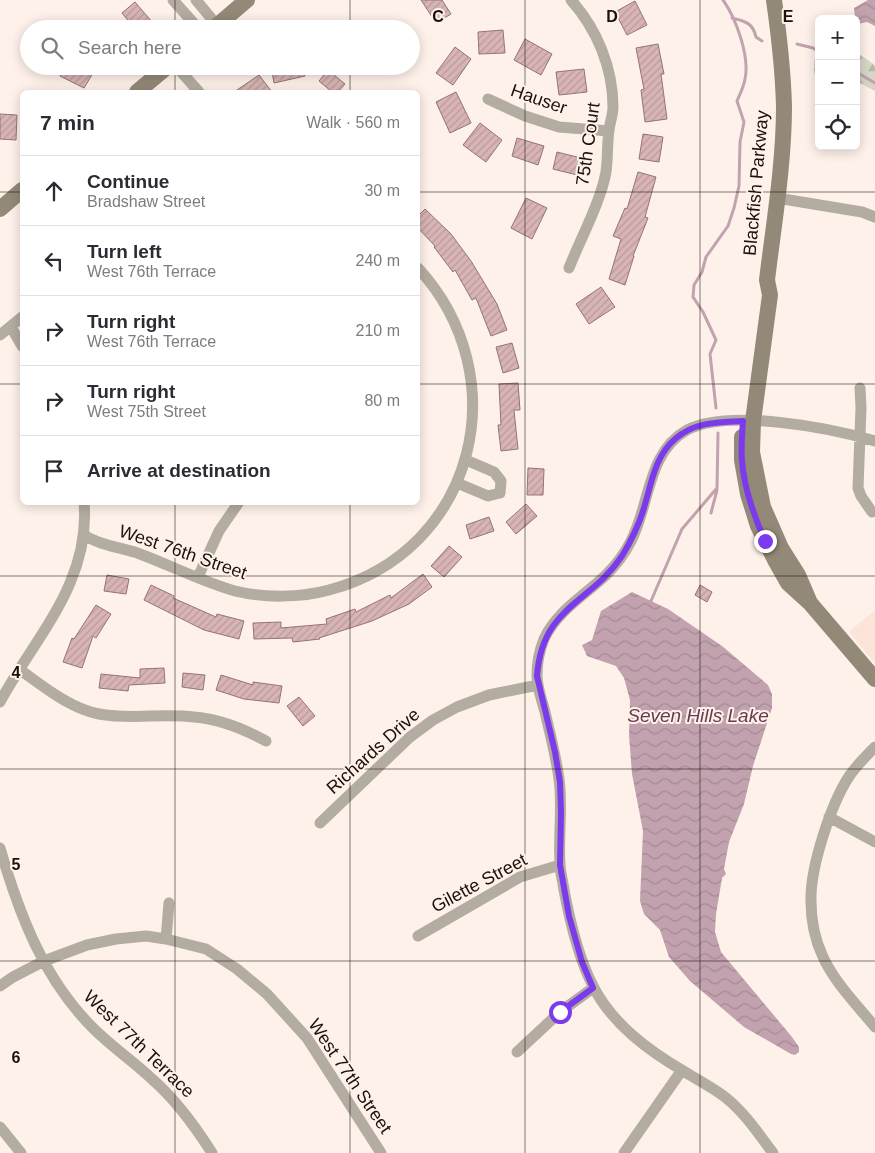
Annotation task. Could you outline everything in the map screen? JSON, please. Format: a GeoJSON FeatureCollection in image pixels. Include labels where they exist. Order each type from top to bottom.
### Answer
{"type":"FeatureCollection","features":[{"type":"Feature","properties":{"kind":"main road"},"geometry":{"type":"LineString","coordinates":[[223,20],[247,0]]}},
{"type":"Feature","properties":{"kind":"main road","name":"Blackfish Parkway"},"geometry":{"type":"LineString","coordinates":[[774,0],[782,50],[784,107],[782,157],[767,280],[760,295],[748,421],[742,460],[744,477],[758,526],[788,583],[810,603],[875,679]]}},
{"type":"Feature","properties":{"kind":"main road"},"geometry":{"type":"LineString","coordinates":[[139,90],[157,75]]}},
{"type":"Feature","properties":{"kind":"main road"},"geometry":{"type":"LineString","coordinates":[[0,209],[20,192]]}},
{"type":"Feature","properties":{"kind":"street"},"geometry":{"type":"LineString","coordinates":[[174,0],[191,20]]}},
{"type":"Feature","properties":{"kind":"street"},"geometry":{"type":"LineString","coordinates":[[196,0],[211,20]]}},
{"type":"Feature","properties":{"kind":"street","name":"75th Court"},"geometry":{"type":"LineString","coordinates":[[569,268],[600,194],[606,173],[609,131],[613,110],[612,87],[604,53],[590,22],[571,0]]}},
{"type":"Feature","properties":{"kind":"street"},"geometry":{"type":"LineString","coordinates":[[184,75],[197,90]]}},
{"type":"Feature","properties":{"kind":"street","name":"Hauser"},"geometry":{"type":"LineString","coordinates":[[488,99],[525,116],[559,127],[609,131]]}},
{"type":"Feature","properties":{"kind":"street"},"geometry":{"type":"LineString","coordinates":[[777,198],[862,212],[875,217]]}},
{"type":"Feature","properties":{"kind":"street","name":"West 76th Street"},"geometry":{"type":"LineString","coordinates":[[84,534],[96,542],[131,551],[235,591],[262,595],[302,595],[354,582],[385,566],[415,543],[442,512],[457,483],[466,460],[473,422],[468,359],[453,319],[438,294],[420,271]]}},
{"type":"Feature","properties":{"kind":"street"},"geometry":{"type":"LineString","coordinates":[[0,335],[20,319]]}},
{"type":"Feature","properties":{"kind":"street"},"geometry":{"type":"LineString","coordinates":[[11,327],[20,343]]}},
{"type":"Feature","properties":{"kind":"street"},"geometry":{"type":"LineString","coordinates":[[860,388],[858,488],[872,512]]}},
{"type":"Feature","properties":{"kind":"street"},"geometry":{"type":"LineString","coordinates":[[773,1153],[740,1110],[709,1086],[633,1036],[611,1012],[593,988],[582,962],[569,916],[560,865],[560,782],[555,752],[538,685],[538,664],[544,641],[556,620],[607,573],[620,558],[637,527],[658,462],[665,449],[687,430],[702,424],[748,421],[789,424],[860,436],[875,441]]}},
{"type":"Feature","properties":{"kind":"street"},"geometry":{"type":"LineString","coordinates":[[457,483],[488,496],[500,493],[501,481],[494,472],[466,460]]}},
{"type":"Feature","properties":{"kind":"street"},"geometry":{"type":"LineString","coordinates":[[0,702],[19,669],[46,631],[66,595],[75,573],[84,534],[84,505]]}},
{"type":"Feature","properties":{"kind":"street"},"geometry":{"type":"LineString","coordinates":[[198,577],[219,531],[237,505]]}},
{"type":"Feature","properties":{"kind":"street"},"geometry":{"type":"LineString","coordinates":[[19,669],[61,698],[97,714],[129,718],[194,717],[216,720],[266,741]]}},
{"type":"Feature","properties":{"kind":"street","name":"Richards Drive"},"geometry":{"type":"LineString","coordinates":[[320,823],[410,737],[432,720],[456,707],[489,695],[538,685]]}},
{"type":"Feature","properties":{"kind":"street"},"geometry":{"type":"LineString","coordinates":[[875,747],[850,775],[835,801],[811,886],[810,902],[812,921],[818,945],[829,969],[875,1027]]}},
{"type":"Feature","properties":{"kind":"street"},"geometry":{"type":"LineString","coordinates":[[830,817],[875,842]]}},
{"type":"Feature","properties":{"kind":"street","name":"West 77th Terrace"},"geometry":{"type":"LineString","coordinates":[[0,848],[24,920],[56,983],[72,1005],[94,1029],[165,1091],[184,1112],[212,1153]]}},
{"type":"Feature","properties":{"kind":"street","name":"Gilette Street"},"geometry":{"type":"LineString","coordinates":[[418,936],[520,877],[560,865]]}},
{"type":"Feature","properties":{"kind":"street"},"geometry":{"type":"LineString","coordinates":[[166,939],[169,903]]}},
{"type":"Feature","properties":{"kind":"street","name":"West 77th Street"},"geometry":{"type":"LineString","coordinates":[[0,986],[44,961],[87,945],[146,936],[206,949],[237,969],[267,994],[307,1038],[381,1153]]}},
{"type":"Feature","properties":{"kind":"street"},"geometry":{"type":"LineString","coordinates":[[517,1052],[560,1012],[593,988]]}},
{"type":"Feature","properties":{"kind":"street"},"geometry":{"type":"LineString","coordinates":[[624,1153],[682,1070]]}},
{"type":"Feature","properties":{"kind":"street"},"geometry":{"type":"LineString","coordinates":[[0,1127],[21,1153]]}},
{"type":"Feature","properties":{"kind":"shaded area"},"geometry":{"type":"Polygon","coordinates":[[[875,610],[875,663],[849,632],[875,610]]]}},
{"type":"Feature","properties":{"kind":"green space"},"geometry":{"type":"Polygon","coordinates":[[[860,55],[875,65],[875,91],[860,83],[860,55]]]}},
{"type":"Feature","properties":{"kind":"water"},"geometry":{"type":"Polygon","coordinates":[[[868,0],[875,0],[875,26],[867,22],[860,24],[860,15],[855,15],[854,8],[868,0]]]}},
{"type":"Feature","properties":{"kind":"water","name":"Seven Hills Lake"},"geometry":{"type":"Polygon","coordinates":[[[632,592],[668,609],[722,646],[768,685],[772,694],[772,708],[753,766],[744,804],[729,842],[724,869],[726,874],[722,878],[715,932],[721,952],[799,1047],[799,1052],[795,1055],[744,1027],[690,981],[669,957],[660,930],[644,914],[640,901],[643,831],[632,774],[629,735],[630,700],[624,678],[616,666],[587,656],[582,645],[592,640],[601,611],[632,592]]]}},
{"type":"Feature","properties":{"kind":"building"},"geometry":{"type":"Polygon","coordinates":[[[421,0],[442,0],[451,14],[436,23],[421,0]]]}},
{"type":"Feature","properties":{"kind":"building"},"geometry":{"type":"Polygon","coordinates":[[[635,1],[647,25],[627,35],[615,12],[635,1]]]}},
{"type":"Feature","properties":{"kind":"building"},"geometry":{"type":"Polygon","coordinates":[[[135,2],[150,20],[128,20],[122,13],[135,2]]]}},
{"type":"Feature","properties":{"kind":"building"},"geometry":{"type":"Polygon","coordinates":[[[503,30],[505,53],[479,54],[478,32],[503,30]]]}},
{"type":"Feature","properties":{"kind":"building"},"geometry":{"type":"Polygon","coordinates":[[[525,39],[552,54],[541,75],[514,60],[525,39]]]}},
{"type":"Feature","properties":{"kind":"building"},"geometry":{"type":"Polygon","coordinates":[[[658,44],[664,74],[661,74],[667,119],[645,122],[641,90],[644,89],[636,48],[658,44]]]}},
{"type":"Feature","properties":{"kind":"building"},"geometry":{"type":"Polygon","coordinates":[[[455,47],[471,59],[453,85],[436,73],[455,47]]]}},
{"type":"Feature","properties":{"kind":"building"},"geometry":{"type":"Polygon","coordinates":[[[584,69],[587,92],[559,95],[556,72],[584,69]]]}},
{"type":"Feature","properties":{"kind":"building"},"geometry":{"type":"Polygon","coordinates":[[[60,75],[92,75],[84,88],[60,75]]]}},
{"type":"Feature","properties":{"kind":"building"},"geometry":{"type":"Polygon","coordinates":[[[259,75],[270,90],[237,90],[259,75]]]}},
{"type":"Feature","properties":{"kind":"building"},"geometry":{"type":"Polygon","coordinates":[[[273,75],[305,76],[274,83],[273,75]]]}},
{"type":"Feature","properties":{"kind":"building"},"geometry":{"type":"Polygon","coordinates":[[[324,75],[334,75],[345,84],[340,90],[330,90],[319,81],[324,75]]]}},
{"type":"Feature","properties":{"kind":"building"},"geometry":{"type":"Polygon","coordinates":[[[456,92],[471,123],[450,133],[436,102],[456,92]]]}},
{"type":"Feature","properties":{"kind":"building"},"geometry":{"type":"Polygon","coordinates":[[[0,114],[17,115],[16,140],[0,139],[0,114]]]}},
{"type":"Feature","properties":{"kind":"building"},"geometry":{"type":"Polygon","coordinates":[[[480,123],[502,140],[486,162],[463,145],[480,123]]]}},
{"type":"Feature","properties":{"kind":"building"},"geometry":{"type":"Polygon","coordinates":[[[643,134],[663,137],[659,162],[639,159],[643,134]]]}},
{"type":"Feature","properties":{"kind":"building"},"geometry":{"type":"Polygon","coordinates":[[[517,138],[544,146],[538,165],[512,156],[517,138]]]}},
{"type":"Feature","properties":{"kind":"building"},"geometry":{"type":"Polygon","coordinates":[[[557,152],[585,159],[581,176],[553,169],[557,152]]]}},
{"type":"Feature","properties":{"kind":"building"},"geometry":{"type":"Polygon","coordinates":[[[638,172],[656,177],[645,217],[648,218],[633,256],[625,285],[609,279],[621,239],[613,236],[625,208],[627,209],[638,172]]]}},
{"type":"Feature","properties":{"kind":"building"},"geometry":{"type":"Polygon","coordinates":[[[526,198],[547,208],[532,239],[511,228],[526,198]]]}},
{"type":"Feature","properties":{"kind":"building"},"geometry":{"type":"Polygon","coordinates":[[[425,209],[451,234],[471,261],[497,304],[507,330],[491,336],[476,298],[472,300],[455,270],[453,272],[435,246],[420,230],[420,214],[425,209]]]}},
{"type":"Feature","properties":{"kind":"building"},"geometry":{"type":"Polygon","coordinates":[[[601,287],[615,307],[589,324],[576,304],[601,287]]]}},
{"type":"Feature","properties":{"kind":"building"},"geometry":{"type":"Polygon","coordinates":[[[512,343],[519,368],[503,373],[496,347],[512,343]]]}},
{"type":"Feature","properties":{"kind":"building"},"geometry":{"type":"Polygon","coordinates":[[[518,383],[520,410],[514,410],[518,449],[501,451],[498,425],[501,425],[499,384],[518,383]]]}},
{"type":"Feature","properties":{"kind":"building"},"geometry":{"type":"Polygon","coordinates":[[[528,468],[544,469],[543,495],[527,495],[528,468]]]}},
{"type":"Feature","properties":{"kind":"building"},"geometry":{"type":"Polygon","coordinates":[[[526,504],[537,516],[516,534],[506,522],[526,504]]]}},
{"type":"Feature","properties":{"kind":"building"},"geometry":{"type":"Polygon","coordinates":[[[489,517],[494,531],[470,539],[466,525],[489,517]]]}},
{"type":"Feature","properties":{"kind":"building"},"geometry":{"type":"Polygon","coordinates":[[[449,546],[462,557],[444,577],[431,566],[449,546]]]}},
{"type":"Feature","properties":{"kind":"building"},"geometry":{"type":"Polygon","coordinates":[[[423,574],[432,587],[409,604],[372,621],[320,639],[293,642],[292,638],[254,639],[253,623],[281,622],[281,628],[327,624],[326,619],[355,609],[356,612],[390,595],[391,598],[423,574]]]}},
{"type":"Feature","properties":{"kind":"building"},"geometry":{"type":"Polygon","coordinates":[[[107,575],[129,579],[126,594],[104,591],[107,575]]]}},
{"type":"Feature","properties":{"kind":"building"},"geometry":{"type":"Polygon","coordinates":[[[151,585],[174,596],[173,598],[216,617],[217,614],[244,621],[239,639],[204,630],[144,600],[151,585]]]}},
{"type":"Feature","properties":{"kind":"building"},"geometry":{"type":"Polygon","coordinates":[[[700,585],[712,592],[707,602],[695,595],[700,585]]]}},
{"type":"Feature","properties":{"kind":"building"},"geometry":{"type":"Polygon","coordinates":[[[96,605],[111,614],[96,638],[93,636],[82,668],[63,662],[72,638],[74,639],[96,605]]]}},
{"type":"Feature","properties":{"kind":"building"},"geometry":{"type":"Polygon","coordinates":[[[164,668],[165,683],[129,685],[128,691],[99,688],[101,674],[140,678],[140,669],[164,668]]]}},
{"type":"Feature","properties":{"kind":"building"},"geometry":{"type":"Polygon","coordinates":[[[183,673],[205,675],[203,690],[182,687],[183,673]]]}},
{"type":"Feature","properties":{"kind":"building"},"geometry":{"type":"Polygon","coordinates":[[[221,675],[253,685],[253,682],[282,686],[279,703],[244,699],[216,690],[221,675]]]}},
{"type":"Feature","properties":{"kind":"building"},"geometry":{"type":"Polygon","coordinates":[[[299,697],[315,716],[303,726],[287,706],[299,697]]]}},
{"type":"Feature","properties":{"kind":"waterway"},"geometry":{"type":"LineString","coordinates":[[716,408],[710,354],[716,340],[703,312],[693,297],[694,285],[702,272],[706,257],[728,226],[739,186],[740,142],[744,122],[737,101],[744,82],[746,60],[737,27],[723,0]]}},
{"type":"Feature","properties":{"kind":"waterway"},"geometry":{"type":"LineString","coordinates":[[732,18],[748,23],[755,32],[756,37],[762,41]]}},
{"type":"Feature","properties":{"kind":"waterway"},"geometry":{"type":"LineString","coordinates":[[797,44],[815,49]]}},
{"type":"Feature","properties":{"kind":"waterway"},"geometry":{"type":"LineString","coordinates":[[860,74],[875,83]]}},
{"type":"Feature","properties":{"kind":"waterway"},"geometry":{"type":"LineString","coordinates":[[651,601],[682,529],[717,488],[718,433]]}},
{"type":"Feature","properties":{"kind":"waterway"},"geometry":{"type":"LineString","coordinates":[[711,513],[717,490]]}},
{"type":"Feature","properties":{"kind":"route"},"geometry":{"type":"LineString","coordinates":[[560,1012],[593,988],[582,962],[569,916],[560,865],[560,782],[537,676],[544,641],[556,620],[565,610],[607,573],[620,558],[637,527],[658,462],[665,449],[687,430],[702,424],[743,421],[742,460],[744,477],[758,526],[765,541]]}}]}
